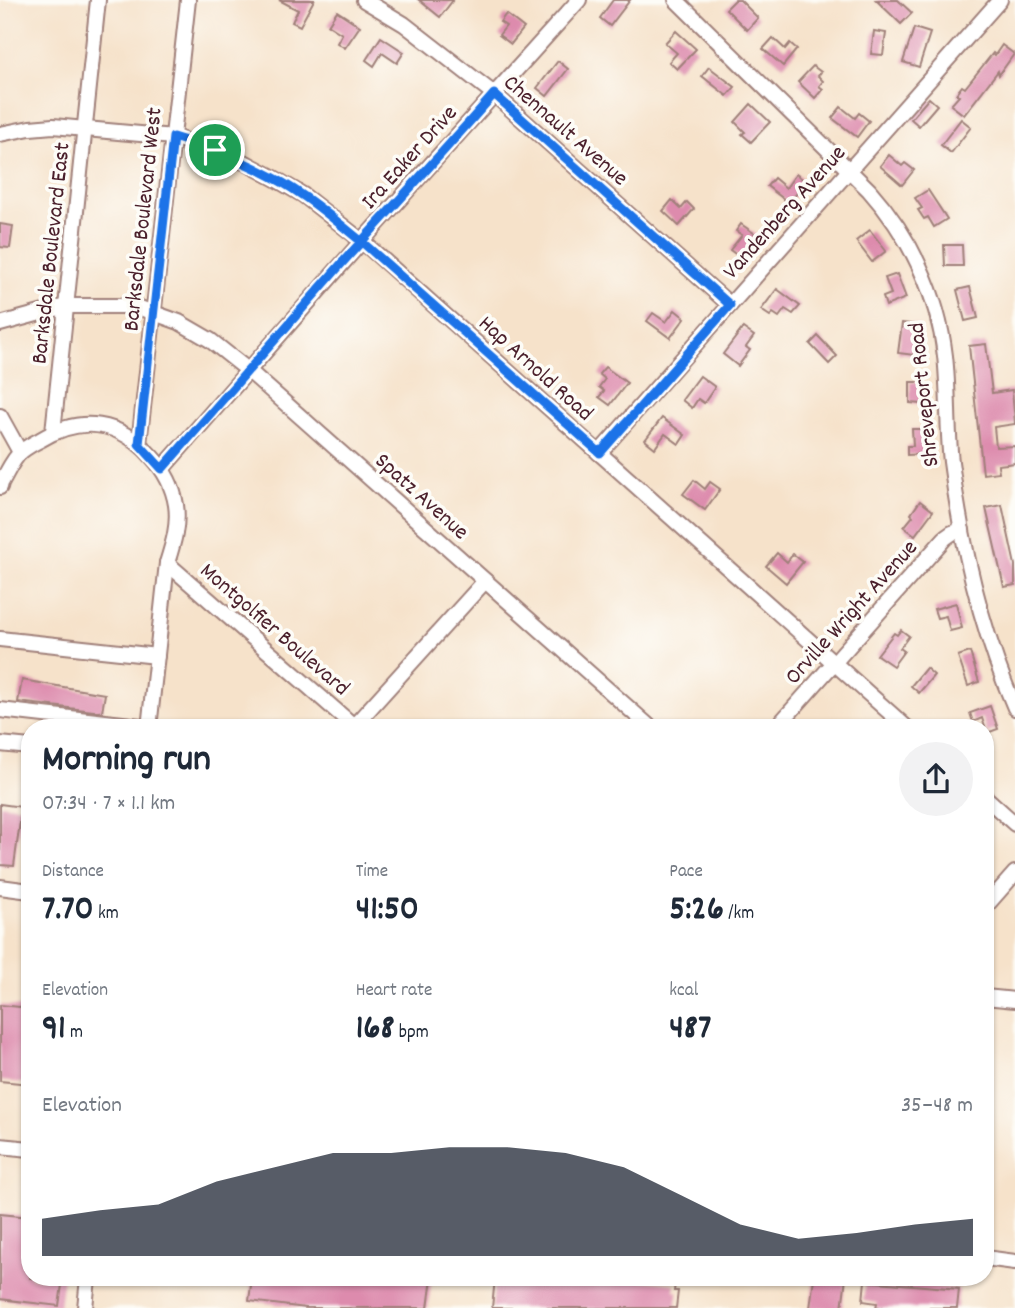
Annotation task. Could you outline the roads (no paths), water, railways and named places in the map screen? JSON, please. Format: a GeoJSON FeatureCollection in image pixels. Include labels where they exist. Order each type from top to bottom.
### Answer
{"type":"FeatureCollection","features":[{"type":"Feature","properties":{"kind":"street","name":"Barksdale Boulevard East"},"geometry":{"type":"LineString","coordinates":[[53,432],[98,0]]}},
{"type":"Feature","properties":{"kind":"street","name":"Barksdale Boulevard West"},"geometry":{"type":"LineString","coordinates":[[142,446],[188,0]]}},
{"type":"Feature","properties":{"kind":"street","name":"Chennault Avenue"},"geometry":{"type":"LineString","coordinates":[[364,0],[404,24],[494,94],[730,305]]}},
{"type":"Feature","properties":{"kind":"street","name":"Ira Eaker Drive"},"geometry":{"type":"LineString","coordinates":[[162,469],[579,0]]}},
{"type":"Feature","properties":{"kind":"street","name":"Shreveport Road"},"geometry":{"type":"LineString","coordinates":[[676,0],[888,211],[919,263],[939,320],[946,366],[951,460],[968,565],[989,643],[1015,708]]}},
{"type":"Feature","properties":{"kind":"street","name":"Vandenberg Avenue"},"geometry":{"type":"LineString","coordinates":[[600,453],[1000,0]]}},
{"type":"Feature","properties":{"kind":"street"},"geometry":{"type":"LineString","coordinates":[[1009,0],[1015,1]]}},
{"type":"Feature","properties":{"kind":"street","name":"Hap Arnold Road"},"geometry":{"type":"LineString","coordinates":[[0,134],[53,126],[173,137],[246,163],[303,195],[362,242],[897,719]]}},
{"type":"Feature","properties":{"kind":"street","name":"Spatz Avenue"},"geometry":{"type":"LineString","coordinates":[[0,324],[66,306],[124,306],[179,322],[210,340],[249,371],[641,719]]}},
{"type":"Feature","properties":{"kind":"street"},"geometry":{"type":"LineString","coordinates":[[0,416],[20,452]]}},
{"type":"Feature","properties":{"kind":"street"},"geometry":{"type":"LineString","coordinates":[[0,487],[20,452],[53,432],[74,425],[101,426],[124,433],[142,446],[162,469],[176,507],[175,537],[167,563],[150,719]]}},
{"type":"Feature","properties":{"kind":"street","name":"Orville Wright Avenue"},"geometry":{"type":"LineString","coordinates":[[784,719],[945,538],[962,530]]}},
{"type":"Feature","properties":{"kind":"street","name":"Montgolfier Boulevard"},"geometry":{"type":"LineString","coordinates":[[167,563],[346,719]]}},
{"type":"Feature","properties":{"kind":"street"},"geometry":{"type":"LineString","coordinates":[[362,719],[485,581]]}},
{"type":"Feature","properties":{"kind":"street"},"geometry":{"type":"LineString","coordinates":[[0,639],[157,656]]}},
{"type":"Feature","properties":{"kind":"street"},"geometry":{"type":"LineString","coordinates":[[0,710],[79,719]]}},
{"type":"Feature","properties":{"kind":"street"},"geometry":{"type":"LineString","coordinates":[[0,744],[21,746]]}},
{"type":"Feature","properties":{"kind":"street"},"geometry":{"type":"LineString","coordinates":[[994,805],[1015,824]]}},
{"type":"Feature","properties":{"kind":"street"},"geometry":{"type":"LineString","coordinates":[[994,897],[1015,873]]}},
{"type":"Feature","properties":{"kind":"street"},"geometry":{"type":"LineString","coordinates":[[0,887],[21,890]]}},
{"type":"Feature","properties":{"kind":"street"},"geometry":{"type":"LineString","coordinates":[[994,998],[1015,1000]]}},
{"type":"Feature","properties":{"kind":"street"},"geometry":{"type":"LineString","coordinates":[[0,1146],[21,1148]]}},
{"type":"Feature","properties":{"kind":"street"},"geometry":{"type":"LineString","coordinates":[[994,1259],[1015,1262]]}},
{"type":"Feature","properties":{"kind":"street"},"geometry":{"type":"LineString","coordinates":[[85,1308],[87,1286]]}}]}
